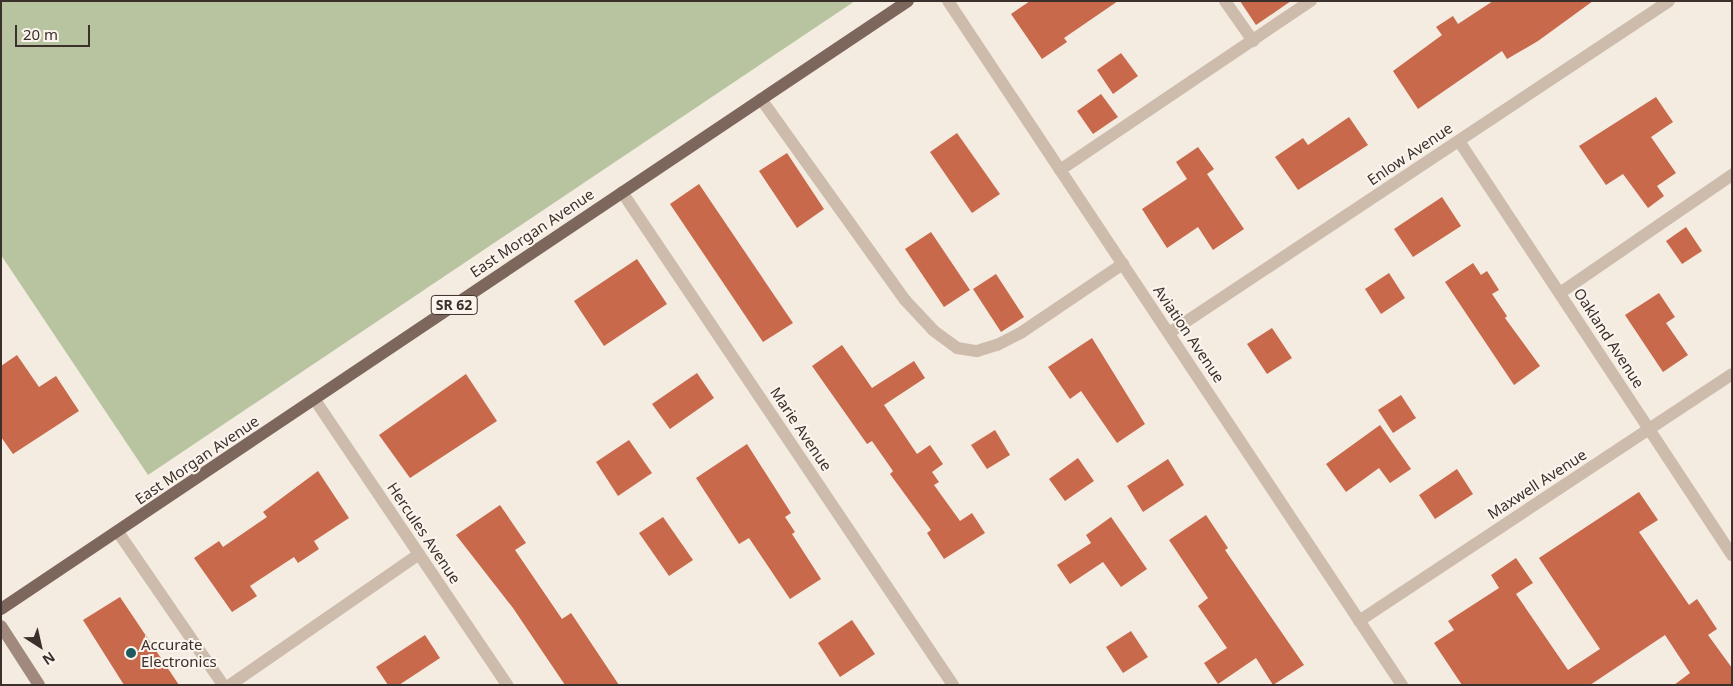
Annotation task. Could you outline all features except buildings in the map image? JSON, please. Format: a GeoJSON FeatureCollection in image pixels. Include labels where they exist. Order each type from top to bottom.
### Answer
{"type":"FeatureCollection","features":[{"type":"Feature","properties":{"kind":"main road","name":"East Morgan Avenue"},"geometry":{"type":"LineString","coordinates":[[1,609],[908,1]]}},
{"type":"Feature","properties":{"kind":"main road"},"geometry":{"type":"LineString","coordinates":[[1,626],[35,684]]}},
{"type":"Feature","properties":{"kind":"street","name":"Aviation Avenue"},"geometry":{"type":"LineString","coordinates":[[948,1],[1402,685]]}},
{"type":"Feature","properties":{"kind":"street"},"geometry":{"type":"LineString","coordinates":[[1225,1],[1253,41]]}},
{"type":"Feature","properties":{"kind":"street"},"geometry":{"type":"LineString","coordinates":[[1060,170],[1312,1]]}},
{"type":"Feature","properties":{"kind":"street","name":"Enlow Avenue"},"geometry":{"type":"LineString","coordinates":[[1169,333],[1666,2]]}},
{"type":"Feature","properties":{"kind":"street"},"geometry":{"type":"LineString","coordinates":[[760,99],[905,300],[934,331],[957,348],[977,351],[997,345],[1022,332],[1123,264]]}},
{"type":"Feature","properties":{"kind":"street","name":"Oakland Avenue"},"geometry":{"type":"LineString","coordinates":[[1459,140],[1732,555]]}},
{"type":"Feature","properties":{"kind":"street"},"geometry":{"type":"LineString","coordinates":[[1560,293],[1732,175]]}},
{"type":"Feature","properties":{"kind":"street","name":"Marie Avenue"},"geometry":{"type":"LineString","coordinates":[[622,192],[953,685]]}},
{"type":"Feature","properties":{"kind":"street","name":"Maxwell Avenue"},"geometry":{"type":"LineString","coordinates":[[1359,620],[1732,374]]}},
{"type":"Feature","properties":{"kind":"street","name":"Hercules Avenue"},"geometry":{"type":"LineString","coordinates":[[315,400],[507,685]]}},
{"type":"Feature","properties":{"kind":"street"},"geometry":{"type":"LineString","coordinates":[[118,532],[223,685]]}},
{"type":"Feature","properties":{"kind":"street"},"geometry":{"type":"LineString","coordinates":[[230,685],[419,554]]}},
{"type":"Feature","properties":{"kind":"green space"},"geometry":{"type":"Polygon","coordinates":[[[1,1],[855,1],[148,475],[1,255],[1,1]]]}},
{"type":"Feature","properties":{"kind":"place","name":"Accurate Electronics"},"geometry":{"type":"Point","coordinates":[131,653]}}]}
